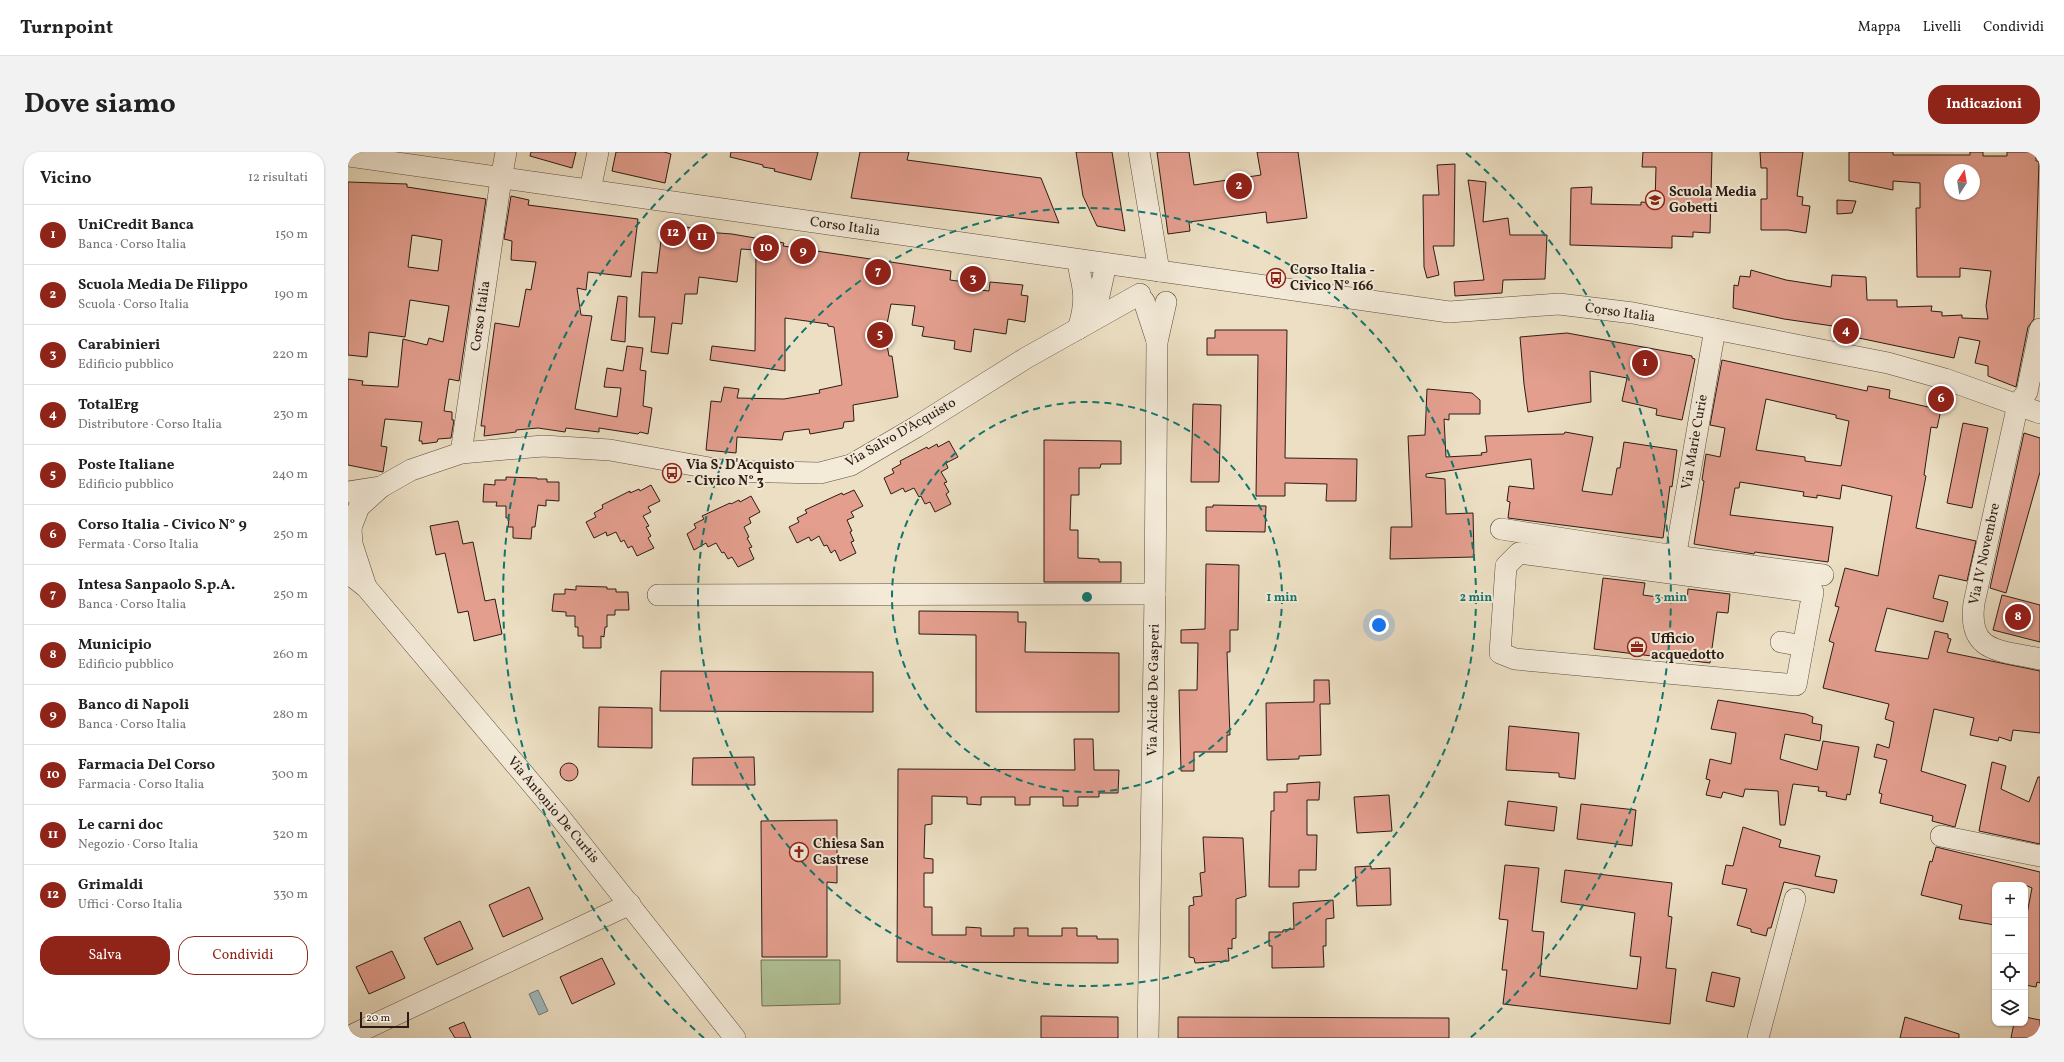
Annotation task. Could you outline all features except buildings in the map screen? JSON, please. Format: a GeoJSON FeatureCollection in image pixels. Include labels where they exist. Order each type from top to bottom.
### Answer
{"type":"FeatureCollection","features":[{"type":"Feature","properties":{"kind":"street"},"geometry":{"type":"LineString","coordinates":[[501,178],[506,152]]}},
{"type":"Feature","properties":{"kind":"street"},"geometry":{"type":"LineString","coordinates":[[590,190],[598,152]]}},
{"type":"Feature","properties":{"kind":"street"},"geometry":{"type":"LineString","coordinates":[[1139,152],[1159,271]]}},
{"type":"Feature","properties":{"kind":"street","name":"Corso Italia"},"geometry":{"type":"LineString","coordinates":[[348,156],[377,156],[501,178],[1449,312],[1559,304],[1633,314],[1888,363],[1945,379],[2040,413]]}},
{"type":"Feature","properties":{"kind":"street","name":"Corso Italia"},"geometry":{"type":"LineString","coordinates":[[461,454],[501,178]]}},
{"type":"Feature","properties":{"kind":"street"},"geometry":{"type":"LineString","coordinates":[[1078,329],[1082,316],[1083,289],[1078,269],[1079,260]]}},
{"type":"Feature","properties":{"kind":"street"},"geometry":{"type":"LineString","coordinates":[[1098,317],[1098,300],[1106,264]]}},
{"type":"Feature","properties":{"kind":"street"},"geometry":{"type":"LineString","coordinates":[[1169,295],[1169,278],[1159,271],[1147,273],[1142,277],[1138,288],[1142,298],[1151,304],[1159,305],[1169,295],[1181,280],[1190,275]]}},
{"type":"Feature","properties":{"kind":"street","name":"Via Alcide De Gasperi"},"geometry":{"type":"LineString","coordinates":[[1148,1038],[1156,594],[1157,342],[1169,295]]}},
{"type":"Feature","properties":{"kind":"street","name":"Via Salvo D'Acquisto"},"geometry":{"type":"LineString","coordinates":[[381,486],[411,470],[461,454],[543,446],[610,450],[726,471],[820,473],[851,465],[916,427],[1026,358],[1098,317],[1142,298]]}},
{"type":"Feature","properties":{"kind":"street","name":"Via Alcide De Gasperi"},"geometry":{"type":"LineString","coordinates":[[1142,298],[1157,342]]}},
{"type":"Feature","properties":{"kind":"street","name":"Via Marie Curie"},"geometry":{"type":"LineString","coordinates":[[1674,565],[1715,329]]}},
{"type":"Feature","properties":{"kind":"street","name":"Via IV Novembre"},"geometry":{"type":"LineString","coordinates":[[2040,329],[2027,392],[2018,404],[1972,620],[1976,636],[1988,646],[2040,659]]}},
{"type":"Feature","properties":{"kind":"street"},"geometry":{"type":"LineString","coordinates":[[348,492],[381,486]]}},
{"type":"Feature","properties":{"kind":"street"},"geometry":{"type":"LineString","coordinates":[[350,522],[359,507],[381,486]]}},
{"type":"Feature","properties":{"kind":"street","name":"Via Antonio De Curtis"},"geometry":{"type":"LineString","coordinates":[[350,522],[352,544],[366,588]]}},
{"type":"Feature","properties":{"kind":"street"},"geometry":{"type":"LineString","coordinates":[[1501,529],[1674,565],[1812,592],[1796,685],[1656,679],[1515,659],[1500,653],[1506,566],[1519,553],[1674,565],[1823,575]]}},
{"type":"Feature","properties":{"kind":"street","name":"Via Antonio De Curtis"},"geometry":{"type":"LineString","coordinates":[[348,573],[366,588],[558,816],[630,904],[735,1038]]}},
{"type":"Feature","properties":{"kind":"street"},"geometry":{"type":"LineString","coordinates":[[658,594],[1156,594]]}},
{"type":"Feature","properties":{"kind":"street"},"geometry":{"type":"LineString","coordinates":[[1782,642],[1803,646]]}},
{"type":"Feature","properties":{"kind":"street"},"geometry":{"type":"LineString","coordinates":[[1941,836],[2040,856]]}},
{"type":"Feature","properties":{"kind":"street"},"geometry":{"type":"LineString","coordinates":[[1758,1038],[1795,899]]}},
{"type":"Feature","properties":{"kind":"street"},"geometry":{"type":"LineString","coordinates":[[348,1037],[630,904]]}},
{"type":"Feature","properties":{"kind":"green space"},"geometry":{"type":"Polygon","coordinates":[[[761,960],[840,960],[840,1004],[762,1006],[761,960]]]}},
{"type":"Feature","properties":{"kind":"water"},"geometry":{"type":"Polygon","coordinates":[[[538,990],[548,1011],[539,1015],[529,994],[538,990]]]}},
{"type":"Feature","properties":{"kind":"place","name":"Scuola Media De Filippo"},"geometry":{"type":"Point","coordinates":[1239,186]}},
{"type":"Feature","properties":{"kind":"place","name":"Scuola Media Gobetti"},"geometry":{"type":"Point","coordinates":[1655,200]}},
{"type":"Feature","properties":{"kind":"place","name":"Grimaldi"},"geometry":{"type":"Point","coordinates":[673,233]}},
{"type":"Feature","properties":{"kind":"place","name":"Le carni doc"},"geometry":{"type":"Point","coordinates":[702,237]}},
{"type":"Feature","properties":{"kind":"place","name":"Farmacia Del Corso"},"geometry":{"type":"Point","coordinates":[766,248]}},
{"type":"Feature","properties":{"kind":"place","name":"Banco di Napoli"},"geometry":{"type":"Point","coordinates":[803,251]}},
{"type":"Feature","properties":{"kind":"place","name":"Intesa Sanpaolo S.p.A."},"geometry":{"type":"Point","coordinates":[878,272]}},
{"type":"Feature","properties":{"kind":"place","name":"Corso Italia - Civico N° 166"},"geometry":{"type":"Point","coordinates":[1276,278]}},
{"type":"Feature","properties":{"kind":"place","name":"Carabinieri"},"geometry":{"type":"Point","coordinates":[973,279]}},
{"type":"Feature","properties":{"kind":"place","name":"TotalErg"},"geometry":{"type":"Point","coordinates":[1846,331]}},
{"type":"Feature","properties":{"kind":"place","name":"Poste Italiane"},"geometry":{"type":"Point","coordinates":[880,335]}},
{"type":"Feature","properties":{"kind":"place","name":"UniCredit Banca"},"geometry":{"type":"Point","coordinates":[1645,363]}},
{"type":"Feature","properties":{"kind":"place","name":"Corso Italia - Civico N° 9"},"geometry":{"type":"Point","coordinates":[1941,399]}},
{"type":"Feature","properties":{"kind":"place","name":"Via S. D'Acquisto - Civico N° 3"},"geometry":{"type":"Point","coordinates":[672,473]}},
{"type":"Feature","properties":{"kind":"place","name":"Municipio"},"geometry":{"type":"Point","coordinates":[2018,617]}},
{"type":"Feature","properties":{"kind":"place","name":"Ufficio acquedotto"},"geometry":{"type":"Point","coordinates":[1637,647]}},
{"type":"Feature","properties":{"kind":"place","name":"Chiesa San Castrese"},"geometry":{"type":"Point","coordinates":[799,852]}}]}
